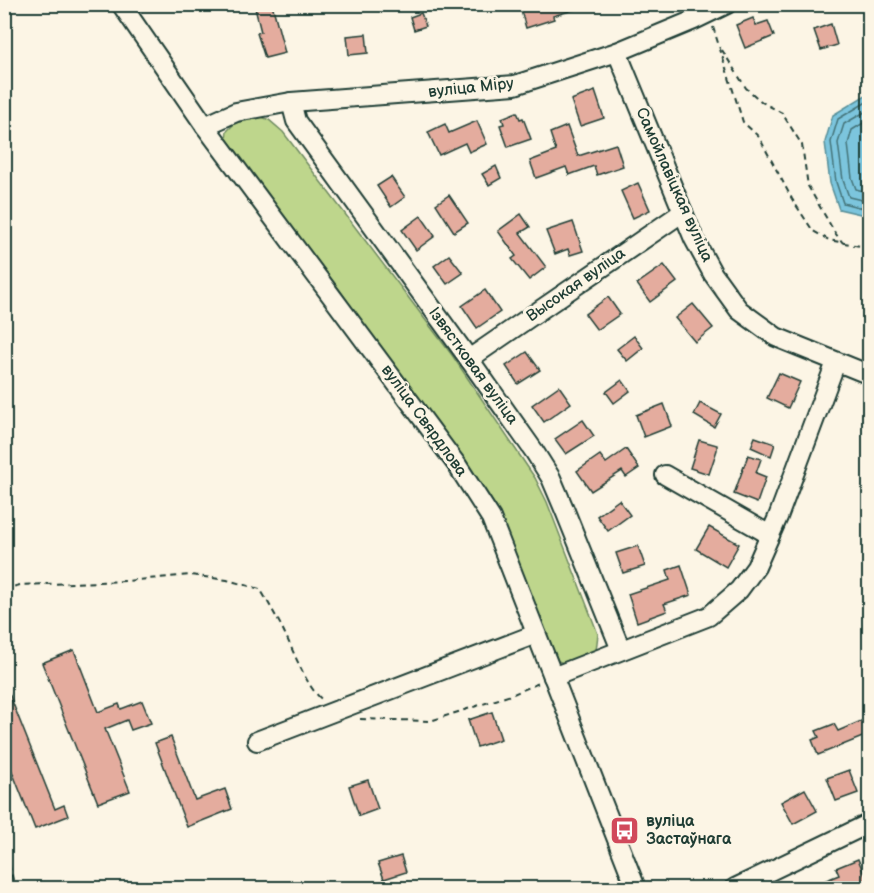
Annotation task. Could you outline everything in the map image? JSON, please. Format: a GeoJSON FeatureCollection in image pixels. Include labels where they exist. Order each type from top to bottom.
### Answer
{"type":"FeatureCollection","features":[{"type":"Feature","properties":{"kind":"street","name":"вуліца Свярдлова"},"geometry":{"type":"LineString","coordinates":[[121,4],[205,126],[457,465],[491,518],[636,888]]}},
{"type":"Feature","properties":{"kind":"street","name":"вуліца Міру"},"geometry":{"type":"LineString","coordinates":[[205,126],[236,112],[291,102],[515,85],[617,52],[727,4]]}},
{"type":"Feature","properties":{"kind":"street","name":"Самойлавіцкая вуліца"},"geometry":{"type":"LineString","coordinates":[[617,52],[694,239],[713,274],[739,310],[776,337],[870,375]]}},
{"type":"Feature","properties":{"kind":"street","name":"Ізвястковая вуліца"},"geometry":{"type":"LineString","coordinates":[[291,102],[296,121],[469,359],[551,478],[621,650]]}},
{"type":"Feature","properties":{"kind":"street","name":"Высокая вуліца"},"geometry":{"type":"LineString","coordinates":[[469,359],[683,212]]}},
{"type":"Feature","properties":{"kind":"street"},"geometry":{"type":"LineString","coordinates":[[553,677],[709,616],[739,590],[756,567],[770,535],[836,362]]}},
{"type":"Feature","properties":{"kind":"street"},"geometry":{"type":"LineString","coordinates":[[665,475],[770,535]]}},
{"type":"Feature","properties":{"kind":"street"},"geometry":{"type":"LineString","coordinates":[[257,741],[536,634]]}},
{"type":"Feature","properties":{"kind":"street"},"geometry":{"type":"LineString","coordinates":[[735,888],[870,823]]}},
{"type":"Feature","properties":{"kind":"path"},"geometry":{"type":"LineString","coordinates":[[709,13],[743,122],[759,137],[792,200],[813,231],[829,240],[870,248]]}},
{"type":"Feature","properties":{"kind":"path"},"geometry":{"type":"LineString","coordinates":[[719,45],[746,88],[762,102],[782,113],[802,146],[808,186],[843,243]]}},
{"type":"Feature","properties":{"kind":"path"},"geometry":{"type":"LineString","coordinates":[[4,589],[20,585],[126,581],[190,574],[227,580],[260,589],[318,697],[328,702],[340,718],[430,721],[511,695],[553,677]]}},
{"type":"Feature","properties":{"kind":"path"},"geometry":{"type":"LineString","coordinates":[[4,844],[15,888]]}},
{"type":"Feature","properties":{"kind":"green space"},"geometry":{"type":"Polygon","coordinates":[[[262,117],[283,132],[452,355],[535,478],[547,502],[598,634],[596,651],[569,665],[558,661],[502,526],[488,500],[339,289],[226,140],[227,131],[235,123],[262,117]]]}},
{"type":"Feature","properties":{"kind":"water"},"geometry":{"type":"Polygon","coordinates":[[[869,93],[869,216],[839,209],[830,183],[825,142],[833,115],[869,93]]]}},
{"type":"Feature","properties":{"kind":"building"},"geometry":{"type":"Polygon","coordinates":[[[254,4],[272,4],[285,53],[265,58],[257,33],[261,32],[254,4]]]}},
{"type":"Feature","properties":{"kind":"building"},"geometry":{"type":"Polygon","coordinates":[[[519,4],[542,4],[544,9],[558,4],[582,4],[583,7],[553,16],[554,19],[526,28],[519,4]]]}},
{"type":"Feature","properties":{"kind":"building"},"geometry":{"type":"Polygon","coordinates":[[[421,13],[426,26],[414,30],[410,17],[421,13]]]}},
{"type":"Feature","properties":{"kind":"building"},"geometry":{"type":"Polygon","coordinates":[[[753,18],[756,25],[768,21],[774,36],[745,48],[736,25],[753,18]]]}},
{"type":"Feature","properties":{"kind":"building"},"geometry":{"type":"Polygon","coordinates":[[[831,24],[837,45],[821,50],[814,30],[831,24]]]}},
{"type":"Feature","properties":{"kind":"building"},"geometry":{"type":"Polygon","coordinates":[[[366,34],[368,53],[349,55],[347,36],[366,34]]]}},
{"type":"Feature","properties":{"kind":"building"},"geometry":{"type":"Polygon","coordinates":[[[595,91],[604,118],[580,126],[571,100],[595,91]]]}},
{"type":"Feature","properties":{"kind":"building"},"geometry":{"type":"Polygon","coordinates":[[[517,112],[520,119],[523,118],[531,139],[508,147],[500,125],[504,124],[502,118],[517,112]]]}},
{"type":"Feature","properties":{"kind":"building"},"geometry":{"type":"Polygon","coordinates":[[[477,121],[487,144],[469,152],[465,143],[439,155],[428,132],[445,124],[449,133],[477,121]]]}},
{"type":"Feature","properties":{"kind":"building"},"geometry":{"type":"Polygon","coordinates":[[[567,126],[578,156],[616,144],[623,166],[597,175],[594,166],[569,175],[566,167],[536,178],[530,161],[556,151],[550,133],[567,126]]]}},
{"type":"Feature","properties":{"kind":"building"},"geometry":{"type":"Polygon","coordinates":[[[496,166],[501,178],[489,185],[482,174],[496,166]]]}},
{"type":"Feature","properties":{"kind":"building"},"geometry":{"type":"Polygon","coordinates":[[[391,177],[405,197],[391,207],[377,186],[391,177]]]}},
{"type":"Feature","properties":{"kind":"building"},"geometry":{"type":"Polygon","coordinates":[[[638,183],[650,210],[633,218],[621,191],[638,183]]]}},
{"type":"Feature","properties":{"kind":"building"},"geometry":{"type":"Polygon","coordinates":[[[449,195],[468,223],[454,232],[436,204],[449,195]]]}},
{"type":"Feature","properties":{"kind":"building"},"geometry":{"type":"Polygon","coordinates":[[[521,214],[530,227],[520,233],[546,267],[529,280],[512,259],[516,256],[498,231],[521,214]]]}},
{"type":"Feature","properties":{"kind":"building"},"geometry":{"type":"Polygon","coordinates":[[[421,216],[435,236],[416,250],[402,230],[421,216]]]}},
{"type":"Feature","properties":{"kind":"building"},"geometry":{"type":"Polygon","coordinates":[[[573,222],[583,251],[570,255],[568,249],[555,254],[546,231],[573,222]]]}},
{"type":"Feature","properties":{"kind":"building"},"geometry":{"type":"Polygon","coordinates":[[[449,255],[463,273],[447,284],[434,266],[449,255]]]}},
{"type":"Feature","properties":{"kind":"building"},"geometry":{"type":"Polygon","coordinates":[[[664,265],[677,282],[650,302],[637,284],[664,265]]]}},
{"type":"Feature","properties":{"kind":"building"},"geometry":{"type":"Polygon","coordinates":[[[485,290],[500,312],[477,328],[462,306],[485,290]]]}},
{"type":"Feature","properties":{"kind":"building"},"geometry":{"type":"Polygon","coordinates":[[[608,297],[620,314],[597,330],[585,314],[608,297]]]}},
{"type":"Feature","properties":{"kind":"building"},"geometry":{"type":"Polygon","coordinates":[[[693,304],[713,328],[695,342],[675,318],[693,304]]]}},
{"type":"Feature","properties":{"kind":"building"},"geometry":{"type":"Polygon","coordinates":[[[634,336],[643,348],[627,361],[617,349],[634,336]]]}},
{"type":"Feature","properties":{"kind":"building"},"geometry":{"type":"Polygon","coordinates":[[[527,352],[540,370],[518,384],[506,366],[527,352]]]}},
{"type":"Feature","properties":{"kind":"building"},"geometry":{"type":"Polygon","coordinates":[[[779,373],[800,382],[788,408],[767,398],[779,373]]]}},
{"type":"Feature","properties":{"kind":"building"},"geometry":{"type":"Polygon","coordinates":[[[622,380],[630,391],[614,403],[606,392],[622,380]]]}},
{"type":"Feature","properties":{"kind":"building"},"geometry":{"type":"Polygon","coordinates":[[[559,386],[571,403],[544,422],[532,405],[559,386]]]}},
{"type":"Feature","properties":{"kind":"building"},"geometry":{"type":"Polygon","coordinates":[[[700,403],[721,414],[714,427],[694,415],[700,403]]]}},
{"type":"Feature","properties":{"kind":"building"},"geometry":{"type":"Polygon","coordinates":[[[664,404],[672,426],[644,437],[636,415],[664,404]]]}},
{"type":"Feature","properties":{"kind":"building"},"geometry":{"type":"Polygon","coordinates":[[[583,420],[594,436],[566,454],[555,439],[583,420]]]}},
{"type":"Feature","properties":{"kind":"building"},"geometry":{"type":"Polygon","coordinates":[[[755,437],[775,444],[771,456],[751,447],[755,437]]]}},
{"type":"Feature","properties":{"kind":"building"},"geometry":{"type":"Polygon","coordinates":[[[699,440],[717,445],[709,474],[690,468],[699,440]]]}},
{"type":"Feature","properties":{"kind":"building"},"geometry":{"type":"Polygon","coordinates":[[[626,449],[639,468],[626,477],[622,471],[591,491],[577,471],[600,455],[606,463],[626,449]]]}},
{"type":"Feature","properties":{"kind":"building"},"geometry":{"type":"Polygon","coordinates":[[[748,455],[761,459],[756,473],[766,477],[757,503],[734,494],[748,455]]]}},
{"type":"Feature","properties":{"kind":"building"},"geometry":{"type":"Polygon","coordinates":[[[619,500],[630,515],[608,531],[597,516],[619,500]]]}},
{"type":"Feature","properties":{"kind":"building"},"geometry":{"type":"Polygon","coordinates":[[[709,527],[739,544],[726,567],[696,549],[709,527]]]}},
{"type":"Feature","properties":{"kind":"building"},"geometry":{"type":"Polygon","coordinates":[[[638,546],[645,566],[623,573],[616,553],[638,546]]]}},
{"type":"Feature","properties":{"kind":"building"},"geometry":{"type":"Polygon","coordinates":[[[681,565],[691,595],[664,604],[667,611],[637,622],[628,594],[670,580],[667,570],[681,565]]]}},
{"type":"Feature","properties":{"kind":"building"},"geometry":{"type":"Polygon","coordinates":[[[74,650],[98,712],[119,704],[121,709],[142,701],[151,723],[131,730],[127,720],[105,729],[130,791],[98,803],[42,663],[74,650]]]}},
{"type":"Feature","properties":{"kind":"building"},"geometry":{"type":"Polygon","coordinates":[[[4,681],[55,809],[64,805],[68,816],[35,829],[4,751],[4,681]]]}},
{"type":"Feature","properties":{"kind":"building"},"geometry":{"type":"Polygon","coordinates":[[[492,712],[501,739],[477,747],[468,720],[492,712]]]}},
{"type":"Feature","properties":{"kind":"building"},"geometry":{"type":"Polygon","coordinates":[[[866,719],[870,726],[870,734],[818,755],[812,740],[819,737],[816,731],[834,724],[838,731],[866,719]]]}},
{"type":"Feature","properties":{"kind":"building"},"geometry":{"type":"Polygon","coordinates":[[[171,737],[195,800],[225,789],[232,809],[187,827],[155,743],[171,737]]]}},
{"type":"Feature","properties":{"kind":"building"},"geometry":{"type":"Polygon","coordinates":[[[849,770],[858,793],[836,801],[827,778],[849,770]]]}},
{"type":"Feature","properties":{"kind":"building"},"geometry":{"type":"Polygon","coordinates":[[[368,780],[378,809],[359,816],[349,786],[368,780]]]}},
{"type":"Feature","properties":{"kind":"building"},"geometry":{"type":"Polygon","coordinates":[[[805,789],[817,811],[793,824],[781,802],[805,789]]]}},
{"type":"Feature","properties":{"kind":"building"},"geometry":{"type":"Polygon","coordinates":[[[401,856],[406,872],[384,879],[378,863],[401,856]]]}},
{"type":"Feature","properties":{"kind":"building"},"geometry":{"type":"Polygon","coordinates":[[[858,859],[870,888],[806,888],[839,875],[836,868],[858,859]]]}},
{"type":"Feature","properties":{"kind":"place","name":"вуліца Застаўнага"},"geometry":{"type":"Point","coordinates":[625,830]}}]}
